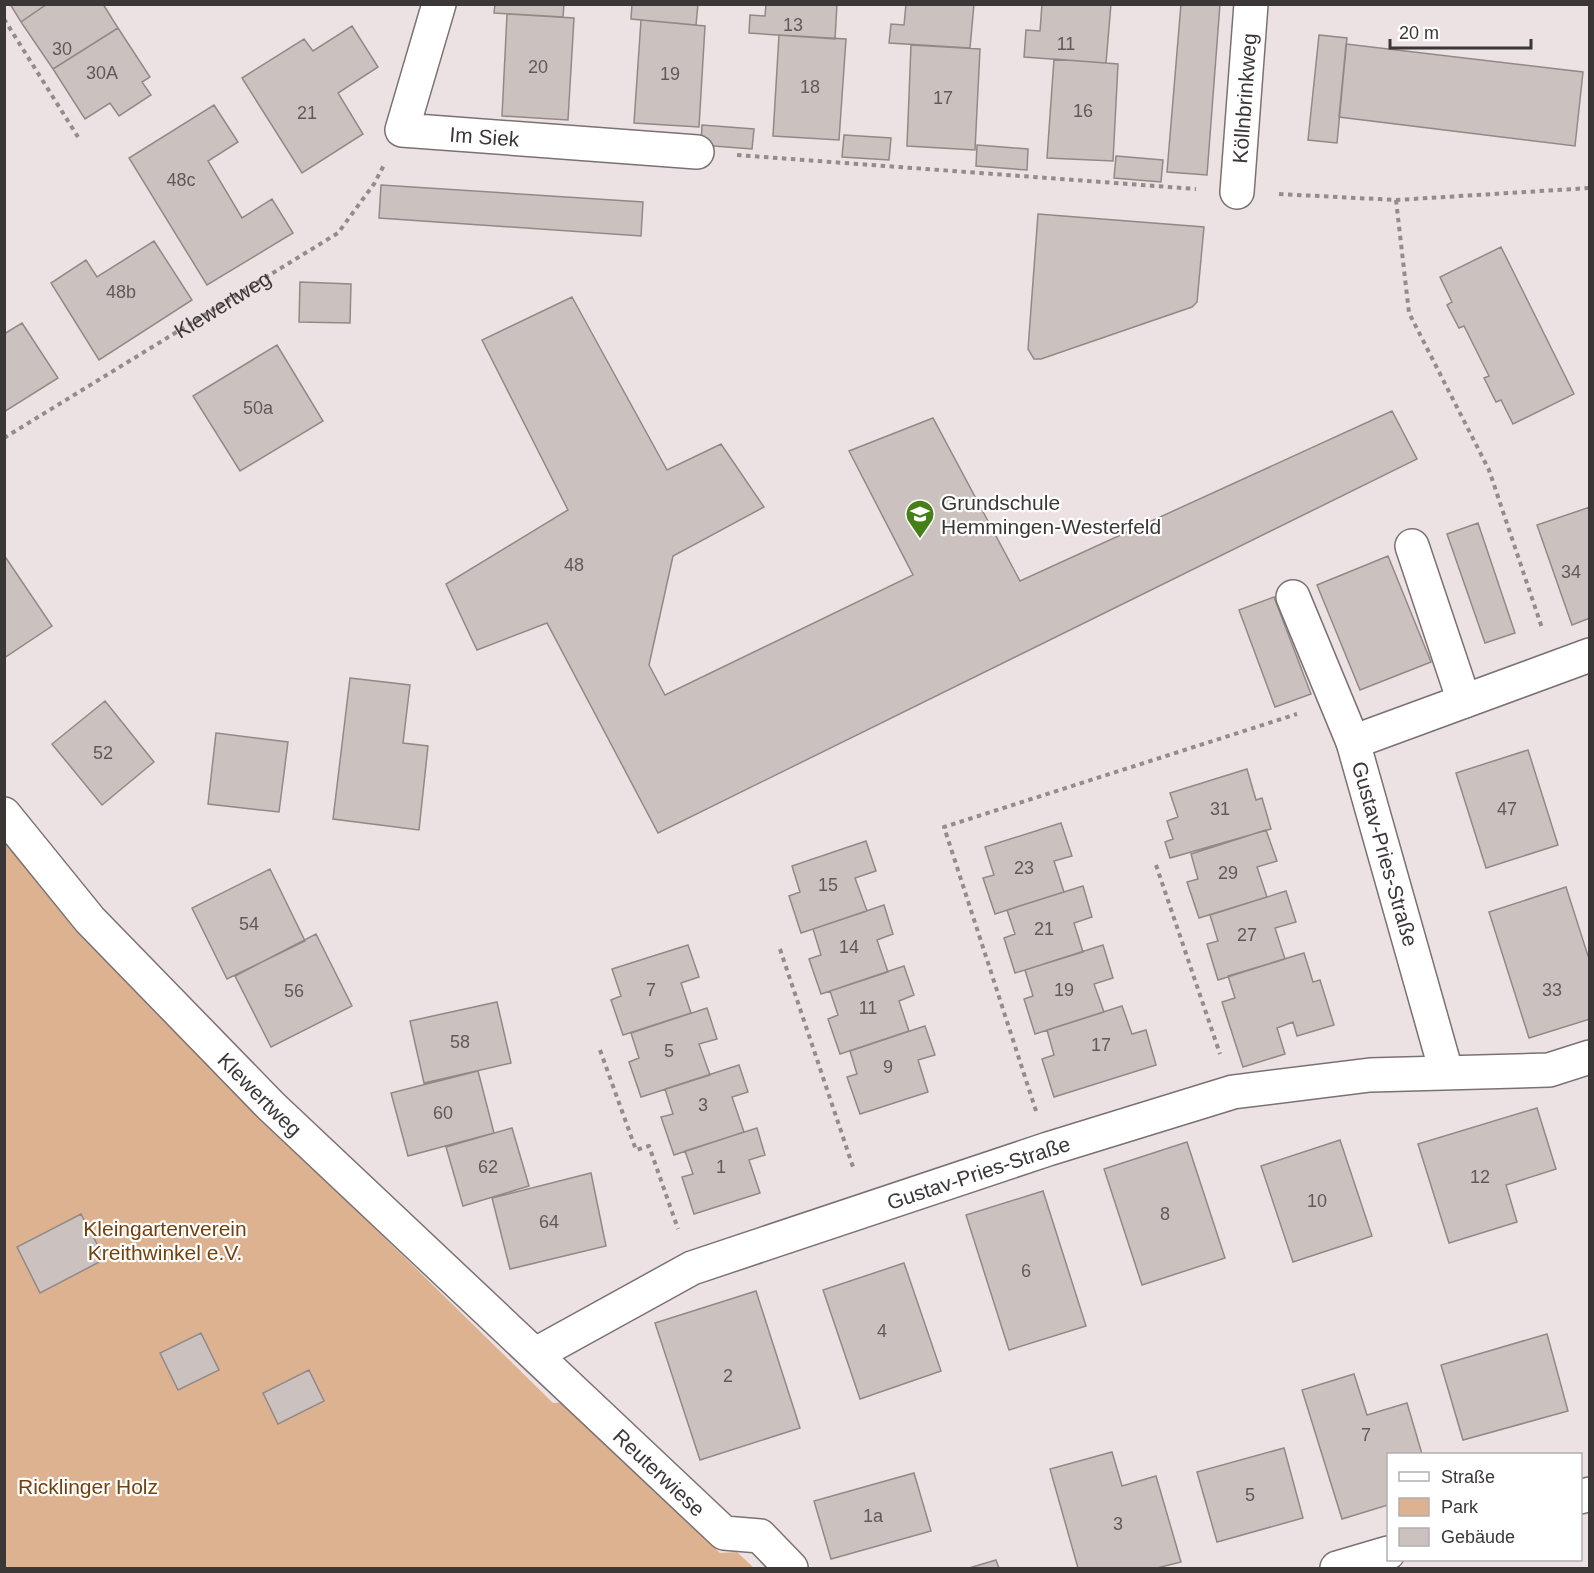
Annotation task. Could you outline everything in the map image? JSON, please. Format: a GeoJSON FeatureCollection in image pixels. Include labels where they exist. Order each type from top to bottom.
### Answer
{"type":"FeatureCollection","features":[{"type":"Feature","properties":{"kind":"street"},"geometry":{"type":"LineString","coordinates":[[402,130],[439,4]]}},
{"type":"Feature","properties":{"kind":"street","name":"Köllnbrinkweg"},"geometry":{"type":"LineString","coordinates":[[1237,192],[1251,4]]}},
{"type":"Feature","properties":{"kind":"street","name":"Im Siek"},"geometry":{"type":"LineString","coordinates":[[402,130],[697,152]]}},
{"type":"Feature","properties":{"kind":"street"},"geometry":{"type":"LineString","coordinates":[[1412,546],[1464,701]]}},
{"type":"Feature","properties":{"kind":"street"},"geometry":{"type":"LineString","coordinates":[[1293,597],[1353,742]]}},
{"type":"Feature","properties":{"kind":"street","name":"Gustav-Pries-Straße"},"geometry":{"type":"LineString","coordinates":[[1446,1071],[1353,742],[1590,655]]}},
{"type":"Feature","properties":{"kind":"street","name":"Klewertweg"},"geometry":{"type":"LineString","coordinates":[[4,814],[90,920],[271,1106],[536,1354]]}},
{"type":"Feature","properties":{"kind":"street","name":"Gustav-Pries-Straße"},"geometry":{"type":"LineString","coordinates":[[536,1354],[692,1268],[1048,1149],[1233,1092],[1370,1075],[1446,1071],[1549,1070],[1590,1057]]}},
{"type":"Feature","properties":{"kind":"street","name":"Reuterwiese"},"geometry":{"type":"LineString","coordinates":[[536,1354],[724,1533],[760,1536],[791,1569]]}},
{"type":"Feature","properties":{"kind":"street"},"geometry":{"type":"LineString","coordinates":[[1336,1569],[1387,1554]]}},
{"type":"Feature","properties":{"kind":"path"},"geometry":{"type":"LineString","coordinates":[[4,19],[78,137]]}},
{"type":"Feature","properties":{"kind":"path","name":"Klewertweg"},"geometry":{"type":"LineString","coordinates":[[4,438],[338,232],[374,184],[402,130]]}},
{"type":"Feature","properties":{"kind":"path"},"geometry":{"type":"LineString","coordinates":[[697,152],[1237,192],[1396,201],[1590,188]]}},
{"type":"Feature","properties":{"kind":"path"},"geometry":{"type":"LineString","coordinates":[[1396,201],[1409,314],[1489,470],[1555,666]]}},
{"type":"Feature","properties":{"kind":"path"},"geometry":{"type":"LineString","coordinates":[[1048,1149],[944,827],[1307,711],[1353,742]]}},
{"type":"Feature","properties":{"kind":"path"},"geometry":{"type":"LineString","coordinates":[[1156,865],[1233,1092]]}},
{"type":"Feature","properties":{"kind":"path"},"geometry":{"type":"LineString","coordinates":[[780,948],[868,1209]]}},
{"type":"Feature","properties":{"kind":"path"},"geometry":{"type":"LineString","coordinates":[[600,1050],[636,1150],[649,1146],[692,1268]]}},
{"type":"Feature","properties":{"kind":"green space","name":"Kleingartenverein Kreithwinkel e.V."},"geometry":{"type":"Polygon","coordinates":[[[4,834],[238,1094],[553,1403],[570,1402],[720,1553],[737,1552],[754,1568],[5,1568],[4,834]]]}},
{"type":"Feature","properties":{"kind":"building"},"geometry":{"type":"Polygon","coordinates":[[[10,4],[47,4],[21,22],[10,4]]]}},
{"type":"Feature","properties":{"kind":"building"},"geometry":{"type":"Polygon","coordinates":[[[47,4],[103,4],[118,28],[53,69],[21,22],[47,4]]]}},
{"type":"Feature","properties":{"kind":"building"},"geometry":{"type":"Polygon","coordinates":[[[495,4],[564,4],[563,17],[494,13],[495,4]]]}},
{"type":"Feature","properties":{"kind":"building"},"geometry":{"type":"Polygon","coordinates":[[[632,4],[698,4],[696,25],[631,19],[632,4]]]}},
{"type":"Feature","properties":{"kind":"building"},"geometry":{"type":"Polygon","coordinates":[[[766,4],[837,4],[835,39],[749,33],[750,15],[765,16],[766,4]]]}},
{"type":"Feature","properties":{"kind":"building"},"geometry":{"type":"Polygon","coordinates":[[[906,4],[974,4],[970,48],[889,43],[891,24],[904,25],[906,4]]]}},
{"type":"Feature","properties":{"kind":"building"},"geometry":{"type":"Polygon","coordinates":[[[1042,4],[1111,4],[1106,63],[1024,57],[1026,30],[1040,31],[1042,4]]]}},
{"type":"Feature","properties":{"kind":"building"},"geometry":{"type":"Polygon","coordinates":[[[1181,4],[1220,4],[1207,175],[1167,172],[1181,4]]]}},
{"type":"Feature","properties":{"kind":"building"},"geometry":{"type":"Polygon","coordinates":[[[507,14],[574,18],[568,120],[502,116],[507,14]]]}},
{"type":"Feature","properties":{"kind":"building"},"geometry":{"type":"Polygon","coordinates":[[[641,20],[705,26],[699,127],[634,123],[641,20]]]}},
{"type":"Feature","properties":{"kind":"building"},"geometry":{"type":"Polygon","coordinates":[[[352,26],[378,67],[338,93],[363,134],[302,173],[242,78],[304,39],[313,51],[352,26]]]}},
{"type":"Feature","properties":{"kind":"building"},"geometry":{"type":"Polygon","coordinates":[[[118,28],[150,77],[142,82],[151,95],[119,116],[110,103],[85,119],[53,69],[118,28]]]}},
{"type":"Feature","properties":{"kind":"building"},"geometry":{"type":"Polygon","coordinates":[[[779,35],[846,39],[839,140],[773,136],[779,35]]]}},
{"type":"Feature","properties":{"kind":"building"},"geometry":{"type":"Polygon","coordinates":[[[1319,35],[1347,38],[1337,143],[1308,140],[1319,35]]]}},
{"type":"Feature","properties":{"kind":"building"},"geometry":{"type":"Polygon","coordinates":[[[1346,44],[1583,72],[1575,146],[1339,117],[1346,44]]]}},
{"type":"Feature","properties":{"kind":"building"},"geometry":{"type":"Polygon","coordinates":[[[911,45],[980,49],[975,150],[907,146],[911,45]]]}},
{"type":"Feature","properties":{"kind":"building"},"geometry":{"type":"Polygon","coordinates":[[[1054,59],[1118,64],[1113,161],[1047,158],[1054,59]]]}},
{"type":"Feature","properties":{"kind":"building"},"geometry":{"type":"Polygon","coordinates":[[[214,105],[238,142],[208,161],[242,218],[272,199],[293,233],[207,285],[129,158],[214,105]]]}},
{"type":"Feature","properties":{"kind":"building"},"geometry":{"type":"Polygon","coordinates":[[[702,125],[754,129],[752,149],[701,145],[702,125]]]}},
{"type":"Feature","properties":{"kind":"building"},"geometry":{"type":"Polygon","coordinates":[[[844,135],[891,138],[889,160],[842,157],[844,135]]]}},
{"type":"Feature","properties":{"kind":"building"},"geometry":{"type":"Polygon","coordinates":[[[977,145],[1028,149],[1027,170],[976,166],[977,145]]]}},
{"type":"Feature","properties":{"kind":"building"},"geometry":{"type":"Polygon","coordinates":[[[1116,156],[1163,160],[1161,182],[1114,178],[1116,156]]]}},
{"type":"Feature","properties":{"kind":"building"},"geometry":{"type":"Polygon","coordinates":[[[381,185],[643,202],[641,236],[379,218],[381,185]]]}},
{"type":"Feature","properties":{"kind":"building"},"geometry":{"type":"Polygon","coordinates":[[[1038,214],[1204,227],[1197,302],[1192,307],[1041,359],[1034,359],[1028,349],[1038,214]]]}},
{"type":"Feature","properties":{"kind":"building"},"geometry":{"type":"Polygon","coordinates":[[[154,241],[192,300],[99,360],[51,283],[86,260],[97,277],[154,241]]]}},
{"type":"Feature","properties":{"kind":"building"},"geometry":{"type":"Polygon","coordinates":[[[1501,247],[1574,394],[1513,424],[1501,400],[1496,402],[1484,378],[1489,376],[1464,326],[1459,328],[1447,305],[1452,302],[1440,277],[1501,247]]]}},
{"type":"Feature","properties":{"kind":"building"},"geometry":{"type":"Polygon","coordinates":[[[300,282],[351,284],[350,323],[299,322],[300,282]]]}},
{"type":"Feature","properties":{"kind":"building"},"geometry":{"type":"Polygon","coordinates":[[[572,297],[667,470],[721,444],[764,507],[673,556],[649,665],[665,695],[913,575],[849,451],[933,418],[1020,581],[1392,411],[1417,459],[658,833],[547,623],[477,650],[446,584],[568,510],[482,340],[572,297]]]}},
{"type":"Feature","properties":{"kind":"building"},"geometry":{"type":"Polygon","coordinates":[[[22,323],[58,378],[4,412],[4,334],[22,323]]]}},
{"type":"Feature","properties":{"kind":"building"},"geometry":{"type":"Polygon","coordinates":[[[277,345],[323,421],[240,471],[193,396],[277,345]]]}},
{"type":"Feature","properties":{"kind":"building"},"geometry":{"type":"Polygon","coordinates":[[[1590,507],[1590,618],[1572,625],[1537,525],[1590,507]]]}},
{"type":"Feature","properties":{"kind":"building"},"geometry":{"type":"Polygon","coordinates":[[[1478,523],[1515,633],[1485,643],[1447,534],[1478,523]]]}},
{"type":"Feature","properties":{"kind":"building"},"geometry":{"type":"Polygon","coordinates":[[[1388,556],[1431,662],[1360,690],[1317,585],[1388,556]]]}},
{"type":"Feature","properties":{"kind":"building"},"geometry":{"type":"Polygon","coordinates":[[[6,558],[52,626],[4,658],[4,559],[6,558]]]}},
{"type":"Feature","properties":{"kind":"building"},"geometry":{"type":"Polygon","coordinates":[[[1274,597],[1311,694],[1275,707],[1239,610],[1274,597]]]}},
{"type":"Feature","properties":{"kind":"building"},"geometry":{"type":"Polygon","coordinates":[[[350,678],[410,685],[403,743],[428,746],[419,830],[333,819],[350,678]]]}},
{"type":"Feature","properties":{"kind":"building"},"geometry":{"type":"Polygon","coordinates":[[[105,701],[154,762],[102,805],[52,744],[105,701]]]}},
{"type":"Feature","properties":{"kind":"building"},"geometry":{"type":"Polygon","coordinates":[[[216,733],[288,742],[279,812],[208,804],[216,733]]]}},
{"type":"Feature","properties":{"kind":"building"},"geometry":{"type":"Polygon","coordinates":[[[1528,750],[1558,845],[1486,868],[1456,773],[1528,750]]]}},
{"type":"Feature","properties":{"kind":"building"},"geometry":{"type":"Polygon","coordinates":[[[1247,769],[1256,800],[1262,798],[1271,829],[1170,858],[1165,842],[1173,839],[1167,821],[1178,817],[1170,793],[1247,769]]]}},
{"type":"Feature","properties":{"kind":"building"},"geometry":{"type":"Polygon","coordinates":[[[1061,823],[1072,856],[1054,861],[1064,892],[995,914],[983,878],[994,875],[985,847],[1061,823]]]}},
{"type":"Feature","properties":{"kind":"building"},"geometry":{"type":"Polygon","coordinates":[[[1266,830],[1277,861],[1257,867],[1267,897],[1199,918],[1187,882],[1198,879],[1191,854],[1266,830]]]}},
{"type":"Feature","properties":{"kind":"building"},"geometry":{"type":"Polygon","coordinates":[[[866,841],[876,871],[855,878],[867,911],[801,933],[789,896],[800,892],[792,866],[866,841]]]}},
{"type":"Feature","properties":{"kind":"building"},"geometry":{"type":"Polygon","coordinates":[[[270,869],[305,941],[227,979],[192,908],[270,869]]]}},
{"type":"Feature","properties":{"kind":"building"},"geometry":{"type":"Polygon","coordinates":[[[1083,886],[1092,917],[1074,923],[1083,952],[1015,973],[1004,938],[1015,934],[1007,910],[1083,886]]]}},
{"type":"Feature","properties":{"kind":"building"},"geometry":{"type":"Polygon","coordinates":[[[1566,887],[1590,962],[1590,1019],[1529,1038],[1489,912],[1566,887]]]}},
{"type":"Feature","properties":{"kind":"building"},"geometry":{"type":"Polygon","coordinates":[[[1286,891],[1296,922],[1275,928],[1285,959],[1218,980],[1207,944],[1218,941],[1210,915],[1286,891]]]}},
{"type":"Feature","properties":{"kind":"building"},"geometry":{"type":"Polygon","coordinates":[[[884,905],[893,934],[877,940],[888,972],[821,994],[809,959],[821,955],[813,929],[884,905]]]}},
{"type":"Feature","properties":{"kind":"building"},"geometry":{"type":"Polygon","coordinates":[[[316,934],[352,1006],[271,1047],[235,976],[316,934]]]}},
{"type":"Feature","properties":{"kind":"building"},"geometry":{"type":"Polygon","coordinates":[[[688,945],[699,977],[681,983],[691,1013],[623,1035],[611,1000],[621,996],[612,969],[688,945]]]}},
{"type":"Feature","properties":{"kind":"building"},"geometry":{"type":"Polygon","coordinates":[[[1103,945],[1113,978],[1094,984],[1104,1012],[1035,1034],[1024,999],[1033,996],[1025,970],[1103,945]]]}},
{"type":"Feature","properties":{"kind":"building"},"geometry":{"type":"Polygon","coordinates":[[[1304,953],[1313,982],[1320,980],[1334,1025],[1297,1036],[1293,1022],[1277,1028],[1285,1054],[1243,1067],[1222,1002],[1235,998],[1228,976],[1304,953]]]}},
{"type":"Feature","properties":{"kind":"building"},"geometry":{"type":"Polygon","coordinates":[[[904,966],[914,995],[899,1001],[909,1031],[840,1054],[828,1019],[838,1015],[830,991],[904,966]]]}},
{"type":"Feature","properties":{"kind":"building"},"geometry":{"type":"Polygon","coordinates":[[[497,1002],[511,1063],[424,1083],[410,1021],[497,1002]]]}},
{"type":"Feature","properties":{"kind":"building"},"geometry":{"type":"Polygon","coordinates":[[[1122,1006],[1132,1034],[1146,1030],[1156,1065],[1054,1097],[1042,1059],[1054,1055],[1047,1030],[1122,1006]]]}},
{"type":"Feature","properties":{"kind":"building"},"geometry":{"type":"Polygon","coordinates":[[[707,1008],[717,1039],[699,1044],[710,1075],[641,1097],[629,1062],[639,1058],[631,1033],[707,1008]]]}},
{"type":"Feature","properties":{"kind":"building"},"geometry":{"type":"Polygon","coordinates":[[[925,1026],[935,1055],[918,1060],[928,1092],[860,1114],[847,1077],[857,1074],[850,1051],[925,1026]]]}},
{"type":"Feature","properties":{"kind":"building"},"geometry":{"type":"Polygon","coordinates":[[[739,1065],[748,1092],[732,1097],[744,1132],[674,1155],[661,1117],[673,1114],[665,1089],[739,1065]]]}},
{"type":"Feature","properties":{"kind":"building"},"geometry":{"type":"Polygon","coordinates":[[[478,1071],[494,1133],[408,1156],[391,1093],[478,1071]]]}},
{"type":"Feature","properties":{"kind":"building"},"geometry":{"type":"Polygon","coordinates":[[[1537,1108],[1556,1169],[1506,1185],[1517,1222],[1449,1243],[1418,1144],[1537,1108]]]}},
{"type":"Feature","properties":{"kind":"building"},"geometry":{"type":"Polygon","coordinates":[[[512,1128],[529,1186],[463,1206],[446,1147],[512,1128]]]}},
{"type":"Feature","properties":{"kind":"building"},"geometry":{"type":"Polygon","coordinates":[[[757,1128],[765,1155],[749,1160],[760,1193],[694,1214],[682,1177],[693,1174],[685,1151],[757,1128]]]}},
{"type":"Feature","properties":{"kind":"building"},"geometry":{"type":"Polygon","coordinates":[[[1340,1140],[1372,1236],[1293,1262],[1261,1166],[1340,1140]]]}},
{"type":"Feature","properties":{"kind":"building"},"geometry":{"type":"Polygon","coordinates":[[[1187,1142],[1225,1258],[1142,1285],[1104,1169],[1187,1142]]]}},
{"type":"Feature","properties":{"kind":"building"},"geometry":{"type":"Polygon","coordinates":[[[591,1173],[606,1246],[510,1269],[492,1198],[591,1173]]]}},
{"type":"Feature","properties":{"kind":"building"},"geometry":{"type":"Polygon","coordinates":[[[1043,1191],[1086,1326],[1009,1350],[966,1215],[1043,1191]]]}},
{"type":"Feature","properties":{"kind":"building"},"geometry":{"type":"Polygon","coordinates":[[[81,1214],[105,1259],[40,1293],[17,1247],[81,1214]]]}},
{"type":"Feature","properties":{"kind":"building"},"geometry":{"type":"Polygon","coordinates":[[[904,1263],[941,1371],[860,1399],[823,1290],[904,1263]]]}},
{"type":"Feature","properties":{"kind":"building"},"geometry":{"type":"Polygon","coordinates":[[[756,1291],[800,1428],[700,1460],[655,1323],[756,1291]]]}},
{"type":"Feature","properties":{"kind":"building"},"geometry":{"type":"Polygon","coordinates":[[[201,1333],[219,1370],[178,1390],[160,1353],[201,1333]]]}},
{"type":"Feature","properties":{"kind":"building"},"geometry":{"type":"Polygon","coordinates":[[[1547,1334],[1568,1411],[1463,1440],[1441,1365],[1547,1334]]]}},
{"type":"Feature","properties":{"kind":"building"},"geometry":{"type":"Polygon","coordinates":[[[309,1370],[324,1401],[278,1424],[263,1393],[309,1370]]]}},
{"type":"Feature","properties":{"kind":"building"},"geometry":{"type":"Polygon","coordinates":[[[1354,1374],[1367,1415],[1407,1403],[1422,1453],[1387,1453],[1387,1505],[1342,1519],[1302,1390],[1354,1374]]]}},
{"type":"Feature","properties":{"kind":"building"},"geometry":{"type":"Polygon","coordinates":[[[1284,1448],[1303,1518],[1217,1542],[1197,1472],[1284,1448]]]}},
{"type":"Feature","properties":{"kind":"building"},"geometry":{"type":"Polygon","coordinates":[[[1112,1452],[1122,1486],[1156,1476],[1181,1562],[1157,1568],[1078,1568],[1050,1469],[1112,1452]]]}},
{"type":"Feature","properties":{"kind":"building"},"geometry":{"type":"Polygon","coordinates":[[[914,1473],[931,1531],[831,1559],[814,1501],[914,1473]]]}},
{"type":"Feature","properties":{"kind":"building"},"geometry":{"type":"Polygon","coordinates":[[[996,1560],[999,1568],[969,1568],[996,1560]]]}},
{"type":"Feature","properties":{"kind":"place","name":"Grundschule Hemmingen-Westerfeld"},"geometry":{"type":"Point","coordinates":[920,540]}},
{"type":"Feature","properties":{"kind":"park label","name":"Ricklinger Holz"},"geometry":{"type":"Point","coordinates":[88,1486]}}]}
